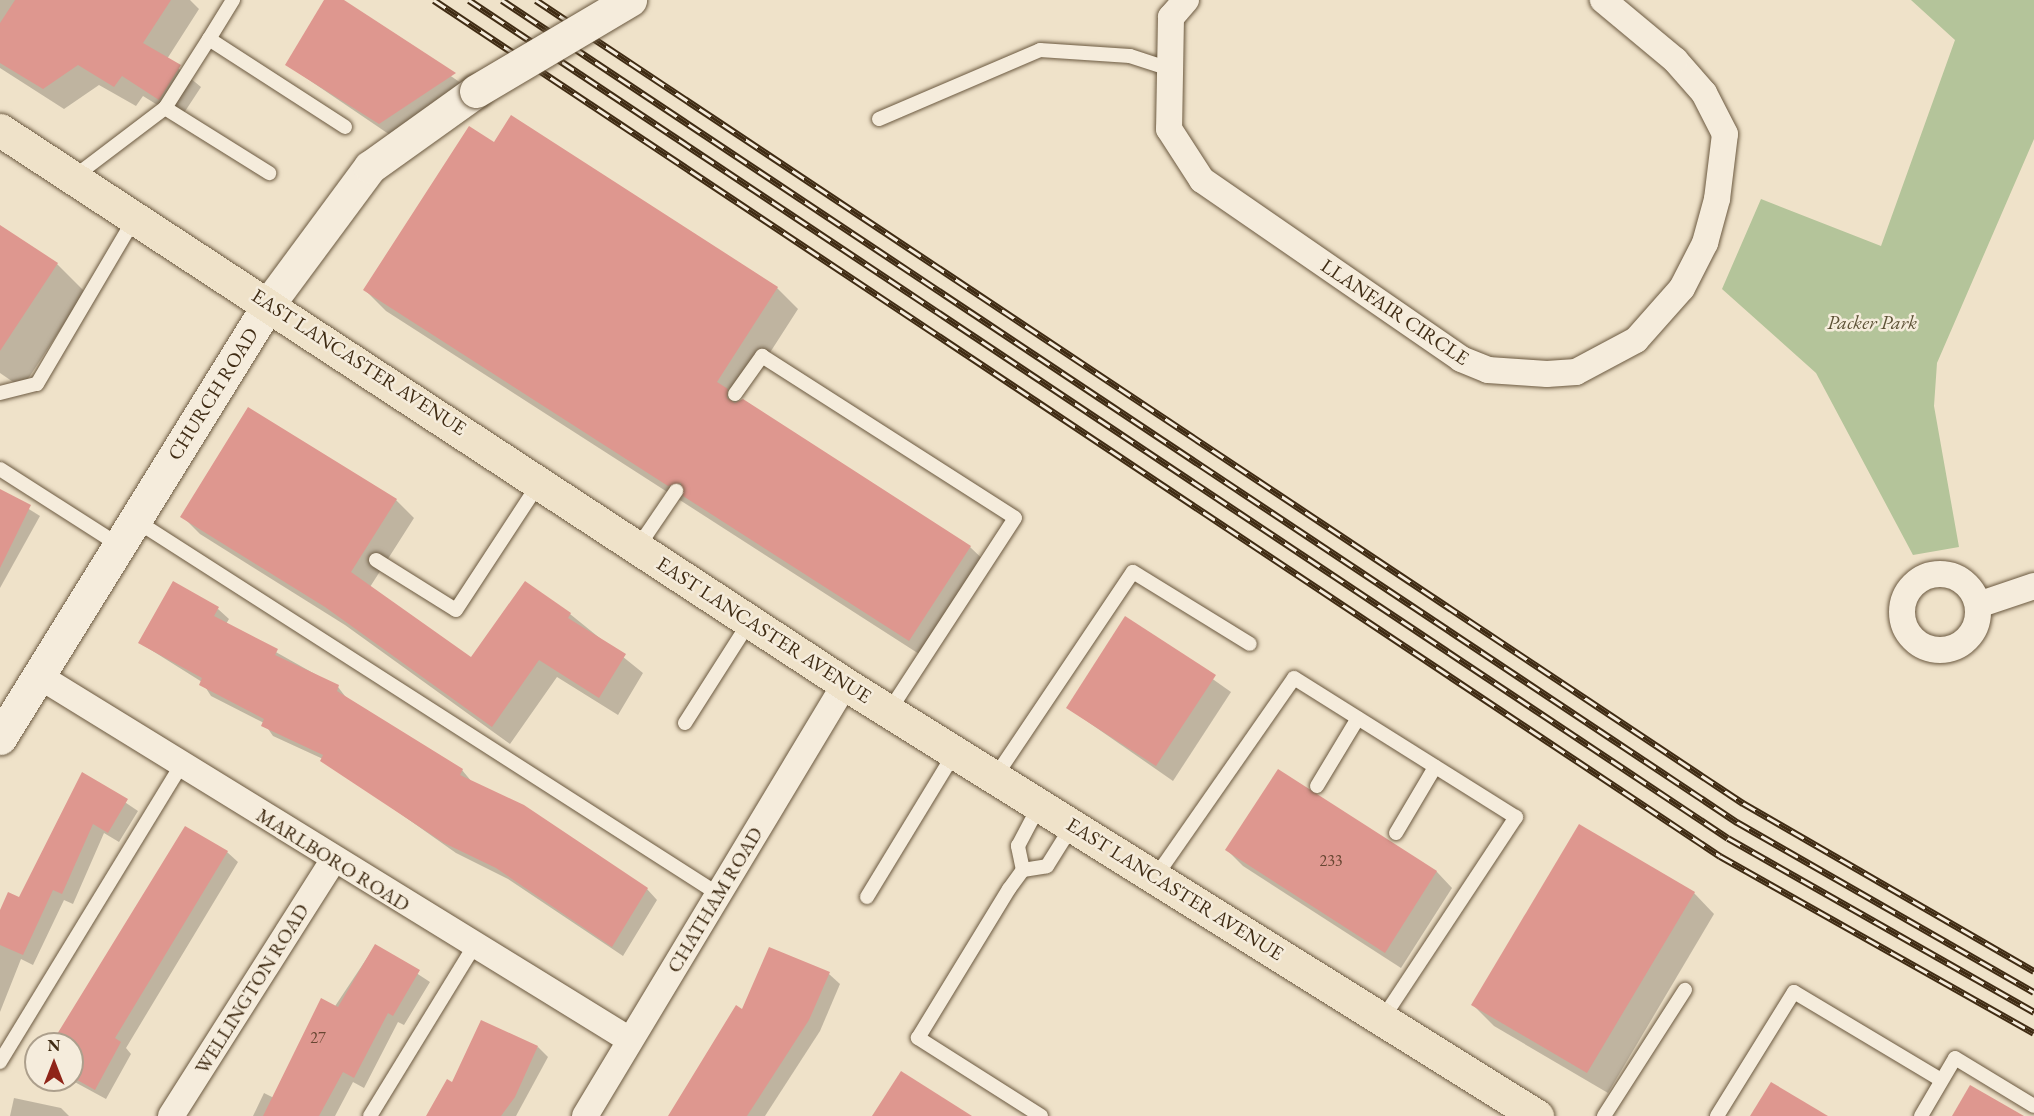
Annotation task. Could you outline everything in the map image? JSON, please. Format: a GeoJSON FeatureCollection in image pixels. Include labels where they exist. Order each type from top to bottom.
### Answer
{"type":"FeatureCollection","features":[{"type":"Feature","properties":{"kind":"highway","name":"EAST LANCASTER AVENUE"},"geometry":{"type":"LineString","coordinates":[[0,130],[270,302],[845,684],[1156,876],[1537,1116]]}},
{"type":"Feature","properties":{"kind":"street","name":"CHURCH ROAD"},"geometry":{"type":"LineString","coordinates":[[0,738],[270,302],[370,167],[476,91],[630,0]]}},
{"type":"Feature","properties":{"kind":"street","name":"LLANFAIR CIRCLE"},"geometry":{"type":"LineString","coordinates":[[1186,0],[1171,17],[1167,68],[1169,129],[1202,180],[1461,359],[1488,370],[1576,372],[1636,340],[1682,288],[1705,243],[1725,134],[1704,93],[1675,60],[1603,0]]}},
{"type":"Feature","properties":{"kind":"street"},"geometry":{"type":"LineString","coordinates":[[1978,605],[2034,586]]}},
{"type":"Feature","properties":{"kind":"street","name":"MARLBORO ROAD"},"geometry":{"type":"LineString","coordinates":[[39,676],[333,861],[630,1040]]}},
{"type":"Feature","properties":{"kind":"street","name":"CHATHAM ROAD"},"geometry":{"type":"LineString","coordinates":[[585,1116],[845,684]]}},
{"type":"Feature","properties":{"kind":"street","name":"WELLINGTON ROAD"},"geometry":{"type":"LineString","coordinates":[[171,1116],[333,861]]}},
{"type":"Feature","properties":{"kind":"lane"},"geometry":{"type":"LineString","coordinates":[[74,177],[165,108],[233,0]]}},
{"type":"Feature","properties":{"kind":"lane"},"geometry":{"type":"LineString","coordinates":[[209,39],[345,126]]}},
{"type":"Feature","properties":{"kind":"lane"},"geometry":{"type":"LineString","coordinates":[[879,119],[1040,50],[1130,56],[1167,68]]}},
{"type":"Feature","properties":{"kind":"lane"},"geometry":{"type":"LineString","coordinates":[[165,108],[270,173]]}},
{"type":"Feature","properties":{"kind":"lane"},"geometry":{"type":"LineString","coordinates":[[0,393],[37,384],[135,217]]}},
{"type":"Feature","properties":{"kind":"lane"},"geometry":{"type":"LineString","coordinates":[[735,394],[762,356],[1015,518],[889,711]]}},
{"type":"Feature","properties":{"kind":"lane"},"geometry":{"type":"LineString","coordinates":[[0,470],[127,532],[718,894]]}},
{"type":"Feature","properties":{"kind":"lane"},"geometry":{"type":"LineString","coordinates":[[376,560],[456,610],[540,482]]}},
{"type":"Feature","properties":{"kind":"lane"},"geometry":{"type":"LineString","coordinates":[[638,547],[676,491]]}},
{"type":"Feature","properties":{"kind":"lane"},"geometry":{"type":"LineString","coordinates":[[995,777],[1133,572],[1250,644]]}},
{"type":"Feature","properties":{"kind":"lane"},"geometry":{"type":"LineString","coordinates":[[685,723],[750,621]]}},
{"type":"Feature","properties":{"kind":"lane"},"geometry":{"type":"LineString","coordinates":[[1156,876],[1294,678],[1436,766],[1516,818],[1383,1018]]}},
{"type":"Feature","properties":{"kind":"lane"},"geometry":{"type":"LineString","coordinates":[[1317,786],[1358,718]]}},
{"type":"Feature","properties":{"kind":"lane"},"geometry":{"type":"LineString","coordinates":[[867,897],[955,752]]}},
{"type":"Feature","properties":{"kind":"lane"},"geometry":{"type":"LineString","coordinates":[[0,1062],[181,766]]}},
{"type":"Feature","properties":{"kind":"lane"},"geometry":{"type":"LineString","coordinates":[[1396,833],[1436,766]]}},
{"type":"Feature","properties":{"kind":"lane"},"geometry":{"type":"LineString","coordinates":[[1040,805],[1018,846],[1023,870],[918,1038],[1041,1116]]}},
{"type":"Feature","properties":{"kind":"lane"},"geometry":{"type":"LineString","coordinates":[[1023,870],[1047,866],[1073,825]]}},
{"type":"Feature","properties":{"kind":"lane"},"geometry":{"type":"LineString","coordinates":[[370,1116],[474,946]]}},
{"type":"Feature","properties":{"kind":"lane"},"geometry":{"type":"LineString","coordinates":[[1604,1116],[1685,990]]}},
{"type":"Feature","properties":{"kind":"lane"},"geometry":{"type":"LineString","coordinates":[[1718,1116],[1794,992],[1941,1080]]}},
{"type":"Feature","properties":{"kind":"lane"},"geometry":{"type":"LineString","coordinates":[[1921,1116],[1954,1058],[2034,1106]]}},
{"type":"Feature","properties":{"kind":"green space","name":"Packer Park"},"geometry":{"type":"Polygon","coordinates":[[[1911,0],[2034,0],[2034,139],[1937,363],[1934,406],[1959,547],[1913,555],[1816,373],[1722,289],[1761,199],[1881,246],[1955,40],[1911,0]]]}},
{"type":"Feature","properties":{"kind":"building"},"geometry":{"type":"Polygon","coordinates":[[[15,0],[171,0],[143,43],[181,65],[159,100],[122,76],[114,87],[78,65],[43,89],[0,63],[0,23],[15,0]]]}},
{"type":"Feature","properties":{"kind":"building"},"geometry":{"type":"Polygon","coordinates":[[[324,0],[344,0],[456,73],[379,124],[285,65],[324,0]]]}},
{"type":"Feature","properties":{"kind":"building"},"geometry":{"type":"Polygon","coordinates":[[[511,115],[778,287],[717,382],[728,389],[727,398],[735,403],[743,399],[971,546],[909,641],[683,496],[681,483],[668,486],[363,290],[469,126],[494,142],[511,115]]]}},
{"type":"Feature","properties":{"kind":"building"},"geometry":{"type":"Polygon","coordinates":[[[0,225],[58,263],[0,351],[0,225]]]}},
{"type":"Feature","properties":{"kind":"building"},"geometry":{"type":"Polygon","coordinates":[[[248,407],[397,499],[351,572],[471,657],[525,581],[571,613],[568,618],[626,654],[599,698],[539,660],[492,727],[325,607],[180,517],[248,407]]]}},
{"type":"Feature","properties":{"kind":"building"},"geometry":{"type":"Polygon","coordinates":[[[0,489],[31,505],[0,568],[0,489]]]}},
{"type":"Feature","properties":{"kind":"building"},"geometry":{"type":"Polygon","coordinates":[[[173,581],[219,607],[214,616],[278,649],[275,655],[339,685],[337,691],[463,769],[460,775],[524,805],[648,888],[612,947],[496,868],[444,843],[320,761],[323,755],[261,726],[264,719],[199,685],[202,678],[138,643],[173,581]]]}},
{"type":"Feature","properties":{"kind":"building"},"geometry":{"type":"Polygon","coordinates":[[[1125,616],[1216,675],[1156,766],[1066,708],[1125,616]]]}},
{"type":"Feature","properties":{"kind":"building"},"geometry":{"type":"Polygon","coordinates":[[[1278,769],[1437,871],[1385,953],[1225,850],[1278,769]]]}},
{"type":"Feature","properties":{"kind":"building"},"geometry":{"type":"Polygon","coordinates":[[[82,772],[128,799],[108,833],[93,824],[62,894],[53,890],[23,955],[0,945],[0,910],[8,892],[19,897],[82,772]]]}},
{"type":"Feature","properties":{"kind":"building"},"geometry":{"type":"Polygon","coordinates":[[[1579,824],[1695,892],[1587,1073],[1471,1005],[1579,824]]]}},
{"type":"Feature","properties":{"kind":"building"},"geometry":{"type":"Polygon","coordinates":[[[185,826],[228,851],[115,1038],[121,1042],[95,1090],[84,1084],[84,1032],[58,1032],[185,826]]]}},
{"type":"Feature","properties":{"kind":"building"},"geometry":{"type":"Polygon","coordinates":[[[375,944],[420,970],[393,1016],[388,1013],[354,1078],[343,1072],[319,1116],[263,1116],[321,998],[338,1007],[375,944]]]}},
{"type":"Feature","properties":{"kind":"building"},"geometry":{"type":"Polygon","coordinates":[[[769,947],[830,972],[809,1020],[747,1116],[668,1116],[736,1005],[742,1009],[769,947]]]}},
{"type":"Feature","properties":{"kind":"building"},"geometry":{"type":"Polygon","coordinates":[[[481,1020],[538,1046],[515,1097],[501,1116],[426,1116],[447,1079],[452,1082],[481,1020]]]}},
{"type":"Feature","properties":{"kind":"building"},"geometry":{"type":"Polygon","coordinates":[[[901,1071],[972,1116],[872,1116],[901,1071]]]}},
{"type":"Feature","properties":{"kind":"building"},"geometry":{"type":"Polygon","coordinates":[[[1771,1082],[1828,1116],[1750,1116],[1771,1082]]]}},
{"type":"Feature","properties":{"kind":"building"},"geometry":{"type":"Polygon","coordinates":[[[1970,1085],[2024,1116],[1952,1116],[1970,1085]]]}},
{"type":"Feature","properties":{"kind":"railway"},"geometry":{"type":"LineString","coordinates":[[434,0],[1720,856],[2034,1033]]}},
{"type":"Feature","properties":{"kind":"railway"},"geometry":{"type":"LineString","coordinates":[[469,0],[1728,838],[2034,1012]]}},
{"type":"Feature","properties":{"kind":"railway"},"geometry":{"type":"LineString","coordinates":[[502,0],[1737,822],[2034,992]]}},
{"type":"Feature","properties":{"kind":"railway"},"geometry":{"type":"LineString","coordinates":[[536,0],[1743,803],[2034,971]]}}]}
